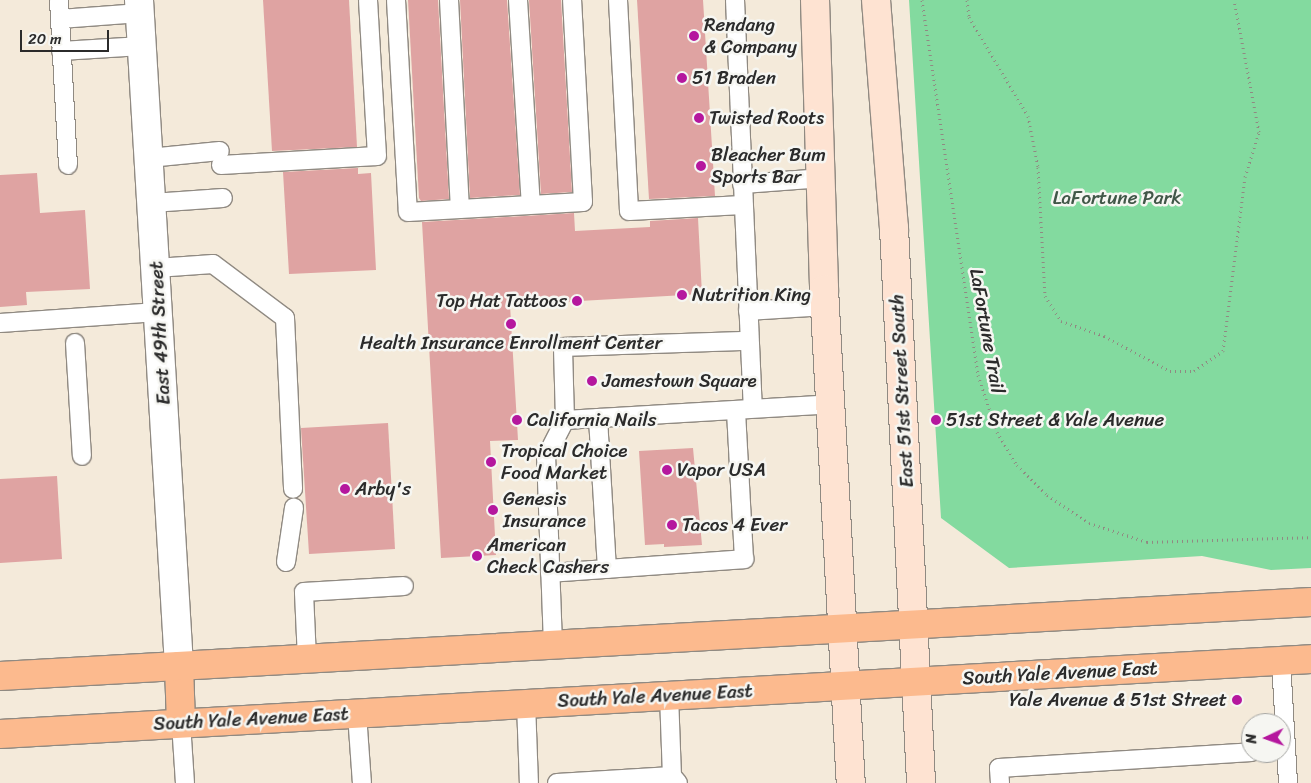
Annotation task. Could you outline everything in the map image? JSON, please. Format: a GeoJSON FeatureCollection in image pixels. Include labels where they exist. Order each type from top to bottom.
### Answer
{"type":"FeatureCollection","features":[{"type":"Feature","properties":{"kind":"main road"},"geometry":{"type":"LineString","coordinates":[[815,0],[825,306],[851,783]]}},
{"type":"Feature","properties":{"kind":"main road","name":"East 51st Street South"},"geometry":{"type":"LineString","coordinates":[[876,0],[894,228],[922,783]]}},
{"type":"Feature","properties":{"kind":"main road"},"geometry":{"type":"LineString","coordinates":[[0,676],[1311,602]]}},
{"type":"Feature","properties":{"kind":"main road","name":"South Yale Avenue East"},"geometry":{"type":"LineString","coordinates":[[0,734],[1311,659]]}},
{"type":"Feature","properties":{"kind":"main road"},"geometry":{"type":"LineString","coordinates":[[180,666],[181,723]]}},
{"type":"Feature","properties":{"kind":"street","name":"East 49th Street"},"geometry":{"type":"LineString","coordinates":[[140,6],[180,666]]}},
{"type":"Feature","properties":{"kind":"lane"},"geometry":{"type":"LineString","coordinates":[[59,0],[68,165]]}},
{"type":"Feature","properties":{"kind":"lane"},"geometry":{"type":"LineString","coordinates":[[149,158],[377,156],[368,0]]}},
{"type":"Feature","properties":{"kind":"lane"},"geometry":{"type":"LineString","coordinates":[[396,0],[408,212],[583,202],[572,0]]}},
{"type":"Feature","properties":{"kind":"lane"},"geometry":{"type":"LineString","coordinates":[[449,0],[460,208]]}},
{"type":"Feature","properties":{"kind":"lane"},"geometry":{"type":"LineString","coordinates":[[518,0],[531,204]]}},
{"type":"Feature","properties":{"kind":"lane"},"geometry":{"type":"LineString","coordinates":[[618,0],[629,211],[743,205]]}},
{"type":"Feature","properties":{"kind":"lane"},"geometry":{"type":"LineString","coordinates":[[550,573],[744,559],[748,312],[735,0]]}},
{"type":"Feature","properties":{"kind":"lane"},"geometry":{"type":"LineString","coordinates":[[60,19],[140,6]]}},
{"type":"Feature","properties":{"kind":"lane"},"geometry":{"type":"LineString","coordinates":[[61,51],[142,46]]}},
{"type":"Feature","properties":{"kind":"lane"},"geometry":{"type":"LineString","coordinates":[[742,184],[821,178]]}},
{"type":"Feature","properties":{"kind":"lane"},"geometry":{"type":"LineString","coordinates":[[152,203],[223,198]]}},
{"type":"Feature","properties":{"kind":"lane"},"geometry":{"type":"LineString","coordinates":[[156,268],[213,264],[285,318],[293,489]]}},
{"type":"Feature","properties":{"kind":"lane"},"geometry":{"type":"LineString","coordinates":[[748,312],[825,306]]}},
{"type":"Feature","properties":{"kind":"lane"},"geometry":{"type":"LineString","coordinates":[[0,322],[158,312]]}},
{"type":"Feature","properties":{"kind":"lane"},"geometry":{"type":"LineString","coordinates":[[552,645],[546,457],[564,420],[563,347],[748,341]]}},
{"type":"Feature","properties":{"kind":"lane"},"geometry":{"type":"LineString","coordinates":[[75,343],[82,456]]}},
{"type":"Feature","properties":{"kind":"lane"},"geometry":{"type":"LineString","coordinates":[[564,420],[831,404]]}},
{"type":"Feature","properties":{"kind":"lane"},"geometry":{"type":"LineString","coordinates":[[598,418],[606,569]]}},
{"type":"Feature","properties":{"kind":"lane"},"geometry":{"type":"LineString","coordinates":[[286,562],[294,508]]}},
{"type":"Feature","properties":{"kind":"lane"},"geometry":{"type":"LineString","coordinates":[[307,659],[304,592],[404,586]]}},
{"type":"Feature","properties":{"kind":"lane"},"geometry":{"type":"LineString","coordinates":[[1281,660],[1283,713]]}},
{"type":"Feature","properties":{"kind":"lane"},"geometry":{"type":"LineString","coordinates":[[557,783],[675,779],[669,695]]}},
{"type":"Feature","properties":{"kind":"lane"},"geometry":{"type":"LineString","coordinates":[[526,703],[530,783]]}},
{"type":"Feature","properties":{"kind":"lane"},"geometry":{"type":"LineString","coordinates":[[357,714],[362,783]]}},
{"type":"Feature","properties":{"kind":"lane"},"geometry":{"type":"LineString","coordinates":[[181,723],[185,783]]}},
{"type":"Feature","properties":{"kind":"lane"},"geometry":{"type":"LineString","coordinates":[[1000,783],[999,768],[1241,753]]}},
{"type":"Feature","properties":{"kind":"lane"},"geometry":{"type":"LineString","coordinates":[[1286,763],[1288,783]]}},
{"type":"Feature","properties":{"kind":"path","name":"LaFortune Trail"},"geometry":{"type":"LineString","coordinates":[[922,0],[978,375],[997,432],[1017,465],[1047,495],[1090,523],[1147,542],[1311,536]]}},
{"type":"Feature","properties":{"kind":"path"},"geometry":{"type":"LineString","coordinates":[[967,0],[969,17],[1028,116],[1038,167],[1045,296],[1061,321],[1104,336],[1170,371],[1194,372],[1223,351],[1245,177],[1258,132],[1234,0]]}},
{"type":"Feature","properties":{"kind":"green space","name":"LaFortune Park"},"geometry":{"type":"Polygon","coordinates":[[[909,0],[1311,0],[1311,568],[1271,570],[1202,556],[1009,568],[941,518],[909,0]]]}},
{"type":"Feature","properties":{"kind":"building"},"geometry":{"type":"Polygon","coordinates":[[[263,0],[349,0],[357,147],[272,151],[263,0]]]}},
{"type":"Feature","properties":{"kind":"building"},"geometry":{"type":"Polygon","coordinates":[[[408,0],[438,0],[449,199],[421,201],[419,198],[408,0]]]}},
{"type":"Feature","properties":{"kind":"building"},"geometry":{"type":"Polygon","coordinates":[[[460,0],[507,0],[520,195],[470,198],[460,0]]]}},
{"type":"Feature","properties":{"kind":"building"},"geometry":{"type":"Polygon","coordinates":[[[529,0],[561,0],[572,192],[541,194],[529,0]]]}},
{"type":"Feature","properties":{"kind":"building"},"geometry":{"type":"Polygon","coordinates":[[[637,0],[703,0],[715,196],[649,199],[637,0]]]}},
{"type":"Feature","properties":{"kind":"building"},"geometry":{"type":"Polygon","coordinates":[[[358,168],[358,174],[371,173],[376,270],[289,274],[283,172],[358,168]]]}},
{"type":"Feature","properties":{"kind":"building"},"geometry":{"type":"Polygon","coordinates":[[[37,173],[40,213],[85,210],[90,289],[26,292],[27,305],[0,307],[0,175],[37,173]]]}},
{"type":"Feature","properties":{"kind":"building"},"geometry":{"type":"Polygon","coordinates":[[[574,213],[575,231],[650,227],[650,221],[698,218],[702,294],[510,305],[518,440],[490,441],[496,555],[441,558],[422,222],[574,213]]]}},
{"type":"Feature","properties":{"kind":"building","name":"Arby's"},"geometry":{"type":"Polygon","coordinates":[[[388,423],[395,549],[309,554],[301,428],[388,423]]]}},
{"type":"Feature","properties":{"kind":"building"},"geometry":{"type":"Polygon","coordinates":[[[693,448],[702,545],[664,547],[664,544],[645,545],[639,451],[693,448]]]}},
{"type":"Feature","properties":{"kind":"building"},"geometry":{"type":"Polygon","coordinates":[[[57,476],[62,559],[0,563],[0,479],[57,476]]]}},
{"type":"Feature","properties":{"kind":"place","name":"Rendang & Company"},"geometry":{"type":"Point","coordinates":[694,36]}},
{"type":"Feature","properties":{"kind":"place","name":"51 Braden"},"geometry":{"type":"Point","coordinates":[682,78]}},
{"type":"Feature","properties":{"kind":"place","name":"Twisted Roots"},"geometry":{"type":"Point","coordinates":[699,118]}},
{"type":"Feature","properties":{"kind":"place","name":"Bleacher Bum Sports Bar"},"geometry":{"type":"Point","coordinates":[701,166]}},
{"type":"Feature","properties":{"kind":"place","name":"Nutrition King"},"geometry":{"type":"Point","coordinates":[682,295]}},
{"type":"Feature","properties":{"kind":"place","name":"Top Hat Tattoos"},"geometry":{"type":"Point","coordinates":[577,301]}},
{"type":"Feature","properties":{"kind":"place","name":"Health Insurance Enrollment Center"},"geometry":{"type":"Point","coordinates":[511,324]}},
{"type":"Feature","properties":{"kind":"place","name":"Jamestown Square"},"geometry":{"type":"Point","coordinates":[592,381]}},
{"type":"Feature","properties":{"kind":"place","name":"California Nails"},"geometry":{"type":"Point","coordinates":[517,420]}},
{"type":"Feature","properties":{"kind":"place","name":"51st Street & Yale Avenue"},"geometry":{"type":"Point","coordinates":[936,420]}},
{"type":"Feature","properties":{"kind":"place","name":"Tropical Choice Food Market"},"geometry":{"type":"Point","coordinates":[491,462]}},
{"type":"Feature","properties":{"kind":"place","name":"Vapor USA"},"geometry":{"type":"Point","coordinates":[667,470]}},
{"type":"Feature","properties":{"kind":"place","name":"Arby's"},"geometry":{"type":"Point","coordinates":[345,489]}},
{"type":"Feature","properties":{"kind":"place","name":"Genesis Insurance"},"geometry":{"type":"Point","coordinates":[493,510]}},
{"type":"Feature","properties":{"kind":"place","name":"Tacos 4 Ever"},"geometry":{"type":"Point","coordinates":[672,525]}},
{"type":"Feature","properties":{"kind":"place","name":"American Check Cashers"},"geometry":{"type":"Point","coordinates":[477,556]}},
{"type":"Feature","properties":{"kind":"place","name":"Yale Avenue & 51st Street"},"geometry":{"type":"Point","coordinates":[1237,700]}}]}
